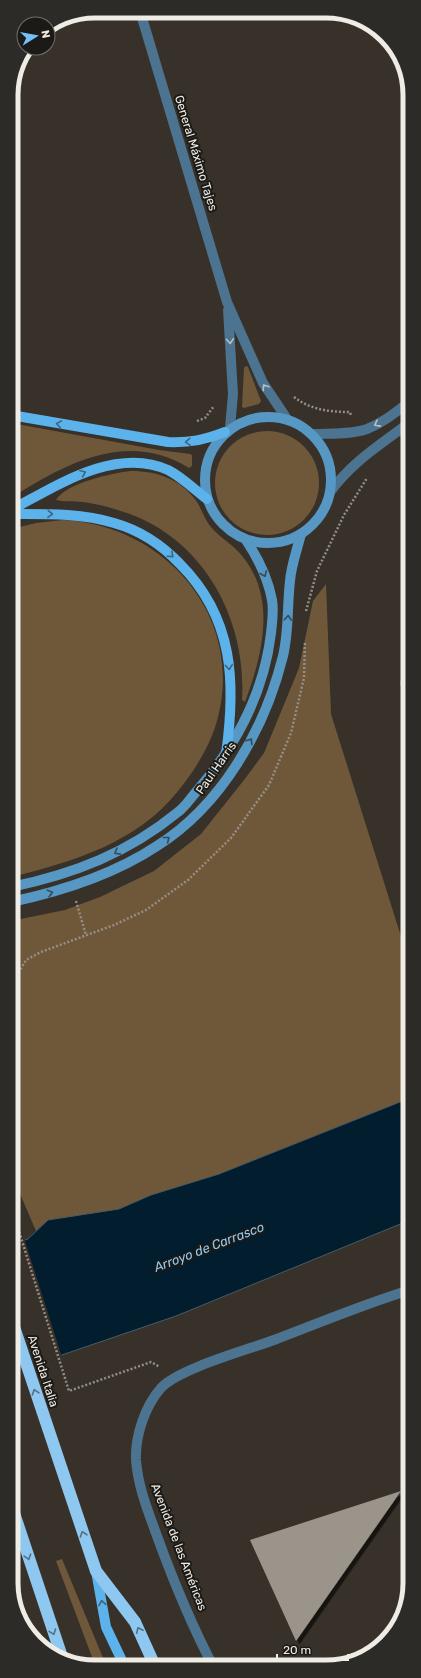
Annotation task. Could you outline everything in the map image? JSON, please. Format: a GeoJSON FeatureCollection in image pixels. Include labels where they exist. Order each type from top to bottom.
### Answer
{"type":"FeatureCollection","features":[{"type":"Feature","properties":{"kind":"highway","name":"Avenida Italia"},"geometry":{"type":"LineString","coordinates":[[18,1339],[47,1429],[96,1571]]}},
{"type":"Feature","properties":{"kind":"highway"},"geometry":{"type":"LineString","coordinates":[[18,1525],[60,1652]]}},
{"type":"Feature","properties":{"kind":"highway"},"geometry":{"type":"LineString","coordinates":[[96,1571],[135,1622],[152,1660]]}},
{"type":"Feature","properties":{"kind":"main road"},"geometry":{"type":"LineString","coordinates":[[18,416],[168,442],[185,443],[205,440],[228,430],[243,421],[258,417],[273,416],[287,419],[300,425],[312,434],[324,450],[331,470],[330,492],[325,508],[314,523],[301,534],[283,542],[264,544],[246,540],[233,533],[222,524],[213,512],[207,499],[204,485],[205,470],[209,456],[216,443],[228,430]]}},
{"type":"Feature","properties":{"kind":"main road"},"geometry":{"type":"LineString","coordinates":[[18,506],[60,483],[86,472],[129,463],[151,464],[168,470],[207,499]]}},
{"type":"Feature","properties":{"kind":"main road"},"geometry":{"type":"LineString","coordinates":[[18,514],[84,516],[114,523],[143,535],[169,553],[187,570],[205,593],[218,618],[227,648],[230,677],[231,719],[226,754]]}},
{"type":"Feature","properties":{"kind":"main road","name":"Paul Harris"},"geometry":{"type":"LineString","coordinates":[[18,901],[52,893],[107,873],[158,846],[188,823],[208,802],[231,772],[257,731],[274,689],[288,627],[290,581],[301,534]]}},
{"type":"Feature","properties":{"kind":"main road","name":"Paul Harris"},"geometry":{"type":"LineString","coordinates":[[18,886],[48,880],[98,862],[145,836],[179,811],[226,754],[259,687],[268,658],[273,620],[273,601],[268,582],[258,559],[246,540]]}},
{"type":"Feature","properties":{"kind":"main road"},"geometry":{"type":"LineString","coordinates":[[96,1571],[106,1627],[121,1660]]}},
{"type":"Feature","properties":{"kind":"street","name":"General Máximo Tajes"},"geometry":{"type":"LineString","coordinates":[[142,18],[227,302],[263,383],[287,419]]}},
{"type":"Feature","properties":{"kind":"street","name":"General Máximo Tajes"},"geometry":{"type":"LineString","coordinates":[[227,302],[233,394],[228,430]]}},
{"type":"Feature","properties":{"kind":"street"},"geometry":{"type":"LineString","coordinates":[[312,434],[354,432],[368,429],[385,420],[403,406]]}},
{"type":"Feature","properties":{"kind":"street"},"geometry":{"type":"LineString","coordinates":[[330,492],[343,475],[365,454],[403,427]]}},
{"type":"Feature","properties":{"kind":"street","name":"Avenida de las Américas"},"geometry":{"type":"LineString","coordinates":[[210,1660],[197,1636],[162,1550],[141,1492],[136,1459],[139,1432],[148,1405],[161,1387],[177,1376],[276,1340],[372,1301],[403,1292]]}},
{"type":"Feature","properties":{"kind":"path"},"geometry":{"type":"LineString","coordinates":[[194,423],[206,418],[221,397],[233,394]]}},
{"type":"Feature","properties":{"kind":"path"},"geometry":{"type":"LineString","coordinates":[[291,394],[312,407],[331,412],[350,412],[354,432]]}},
{"type":"Feature","properties":{"kind":"path"},"geometry":{"type":"LineString","coordinates":[[76,900],[86,935]]}},
{"type":"Feature","properties":{"kind":"path"},"geometry":{"type":"LineString","coordinates":[[18,1228],[69,1391],[151,1362],[177,1376]]}},
{"type":"Feature","properties":{"kind":"shaded area"},"geometry":{"type":"Polygon","coordinates":[[[246,366],[248,367],[261,401],[259,404],[244,408],[242,407],[244,368],[246,366]]]}},
{"type":"Feature","properties":{"kind":"shaded area"},"geometry":{"type":"Polygon","coordinates":[[[18,424],[192,455],[192,466],[189,468],[166,457],[143,452],[120,452],[98,456],[75,463],[18,494],[18,424]]]}},
{"type":"Feature","properties":{"kind":"shaded area"},"geometry":{"type":"Polygon","coordinates":[[[267,431],[287,435],[304,446],[315,463],[319,483],[315,503],[304,520],[287,531],[267,535],[247,531],[230,520],[219,503],[215,483],[219,463],[230,446],[247,435],[267,431]]]}},
{"type":"Feature","properties":{"kind":"shaded area"},"geometry":{"type":"Polygon","coordinates":[[[141,471],[159,475],[184,487],[197,502],[210,526],[243,557],[254,573],[260,591],[263,609],[263,628],[257,666],[245,702],[242,700],[242,670],[237,641],[228,613],[216,587],[199,563],[179,542],[155,526],[127,513],[94,504],[56,500],[61,494],[79,484],[113,474],[141,471]]]}},
{"type":"Feature","properties":{"kind":"shaded area"},"geometry":{"type":"Polygon","coordinates":[[[63,520],[100,526],[133,539],[163,558],[188,582],[207,611],[219,644],[223,679],[218,717],[207,747],[190,775],[162,809],[123,837],[102,848],[57,865],[18,875],[18,527],[36,523],[63,520]]]}},
{"type":"Feature","properties":{"kind":"shaded area"},"geometry":{"type":"Polygon","coordinates":[[[326,584],[331,714],[403,943],[403,1101],[219,1174],[151,1195],[119,1209],[48,1220],[36,1231],[18,1189],[18,920],[65,910],[100,897],[154,871],[201,834],[264,753],[299,668],[313,601],[326,584]]]}},
{"type":"Feature","properties":{"kind":"shaded area"},"geometry":{"type":"Polygon","coordinates":[[[62,1559],[104,1660],[93,1660],[56,1561],[62,1559]]]}},
{"type":"Feature","properties":{"kind":"water","name":"Arroyo de Carrasco"},"geometry":{"type":"Polygon","coordinates":[[[403,1101],[403,1223],[176,1316],[18,1370],[18,1242],[28,1239],[48,1220],[119,1209],[151,1195],[219,1174],[403,1101]]]}},
{"type":"Feature","properties":{"kind":"pier"},"geometry":{"type":"Polygon","coordinates":[[[24,1238],[62,1357],[18,1372],[18,1240],[24,1238]]]}},
{"type":"Feature","properties":{"kind":"building"},"geometry":{"type":"Polygon","coordinates":[[[401,1491],[296,1641],[250,1540],[401,1491]]]}}]}
